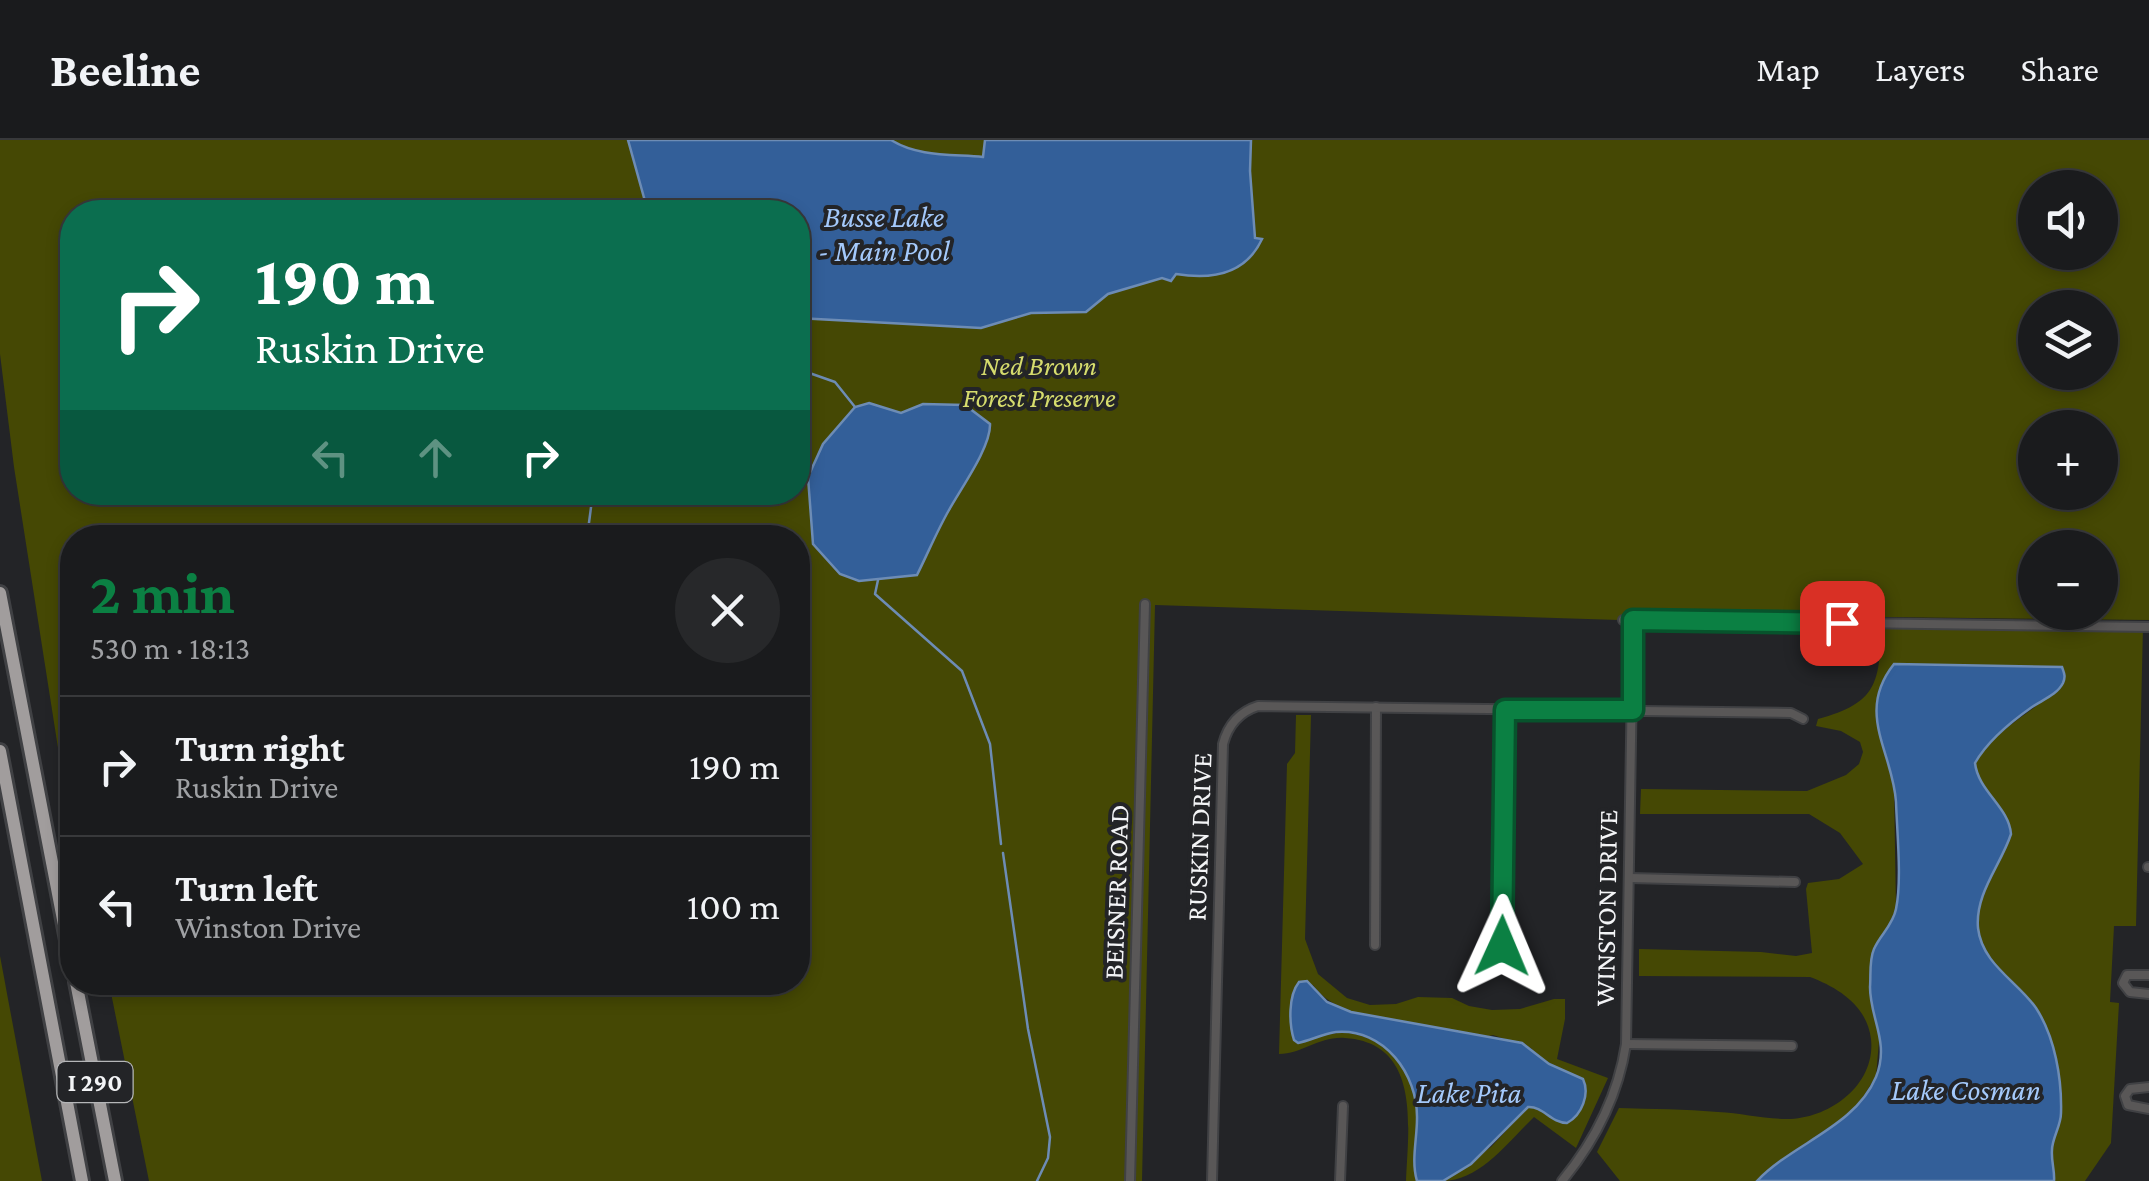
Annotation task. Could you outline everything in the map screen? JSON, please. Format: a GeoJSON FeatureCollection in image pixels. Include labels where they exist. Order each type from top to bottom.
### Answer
{"type":"FeatureCollection","features":[{"type":"Feature","properties":{"kind":"highway"},"geometry":{"type":"LineString","coordinates":[[0,593],[60,904]]}},
{"type":"Feature","properties":{"kind":"highway","name":"I 290"},"geometry":{"type":"LineString","coordinates":[[0,751],[82,1181]]}},
{"type":"Feature","properties":{"kind":"highway","name":"I 290"},"geometry":{"type":"LineString","coordinates":[[78,995],[114,1181]]}},
{"type":"Feature","properties":{"kind":"street","name":"BEISNER ROAD"},"geometry":{"type":"LineString","coordinates":[[1130,1181],[1145,604]]}},
{"type":"Feature","properties":{"kind":"street","name":"WINSTON DRIVE"},"geometry":{"type":"LineString","coordinates":[[1562,1181],[1591,1142],[1608,1108],[1626,1044],[1633,710],[1628,620],[2149,628]]}},
{"type":"Feature","properties":{"kind":"street","name":"RUSKIN DRIVE"},"geometry":{"type":"LineString","coordinates":[[1212,1181],[1223,744],[1227,730],[1247,710],[1258,706],[1633,710],[1791,713],[1802,719]]}},
{"type":"Feature","properties":{"kind":"street"},"geometry":{"type":"LineString","coordinates":[[1375,944],[1376,707]]}},
{"type":"Feature","properties":{"kind":"street"},"geometry":{"type":"LineString","coordinates":[[1502,946],[1505,710]]}},
{"type":"Feature","properties":{"kind":"street"},"geometry":{"type":"LineString","coordinates":[[1630,878],[1795,882]]}},
{"type":"Feature","properties":{"kind":"street"},"geometry":{"type":"LineString","coordinates":[[2149,975],[2127,975],[2123,983],[2130,992],[2149,994]]}},
{"type":"Feature","properties":{"kind":"street"},"geometry":{"type":"LineString","coordinates":[[1626,1044],[1792,1046]]}},
{"type":"Feature","properties":{"kind":"street"},"geometry":{"type":"LineString","coordinates":[[2149,1087],[2130,1088],[2125,1096],[2128,1104],[2149,1108]]}},
{"type":"Feature","properties":{"kind":"street"},"geometry":{"type":"LineString","coordinates":[[1340,1181],[1342,1106]]}},
{"type":"Feature","properties":{"kind":"green space","name":"Ned Brown Forest Preserve"},"geometry":{"type":"Polygon","coordinates":[[[0,140],[2149,140],[2149,620],[2118,620],[2118,530],[2018,530],[2018,619],[1622,614],[1619,620],[1155,605],[1142,1181],[149,1181],[111,995],[810,995],[810,525],[60,525],[60,761],[0,354],[0,140]]]}},
{"type":"Feature","properties":{"kind":"green space"},"geometry":{"type":"Polygon","coordinates":[[[1881,624],[2018,626],[2018,630],[2143,627],[2136,926],[2114,926],[2110,1002],[2119,1003],[2111,1143],[2085,1181],[2054,1181],[2052,1146],[2061,1102],[2053,1044],[2041,1020],[1993,963],[1979,930],[1980,902],[2011,834],[2005,815],[1982,782],[1975,763],[1994,739],[2063,682],[1894,787],[1896,909],[1884,934],[1870,993],[1880,1030],[1876,1076],[1855,1110],[1782,1159],[1757,1181],[1620,1181],[1597,1152],[1619,1108],[1706,1111],[1778,1119],[1803,1117],[1819,1113],[1847,1096],[1866,1071],[1871,1039],[1864,1017],[1850,1000],[1821,981],[1810,977],[1639,976],[1639,949],[1796,956],[1812,953],[1808,883],[1839,879],[1863,864],[1840,833],[1809,814],[1640,814],[1641,789],[1807,791],[1846,775],[1859,764],[1863,752],[1860,742],[1841,731],[1816,726],[1818,719],[1853,706],[1864,697],[1872,687],[1879,661],[1881,624]]]}},
{"type":"Feature","properties":{"kind":"green space"},"geometry":{"type":"Polygon","coordinates":[[[1296,715],[1311,715],[1305,939],[1318,974],[1347,998],[1370,1005],[1396,1004],[1418,997],[1452,998],[1492,1010],[1520,1009],[1565,999],[1557,1059],[1608,1078],[1576,1148],[1534,1117],[1481,1167],[1443,1181],[1491,1147],[1528,1107],[1534,1106],[1549,1117],[1577,1115],[1585,1098],[1565,1072],[1531,1048],[1493,1035],[1485,1037],[1367,1017],[1327,999],[1313,985],[1292,997],[1294,1040],[1342,1033],[1364,1037],[1389,1051],[1407,1074],[1416,1103],[1417,1181],[1406,1181],[1405,1091],[1399,1071],[1387,1055],[1370,1043],[1345,1038],[1279,1054],[1287,764],[1295,753],[1296,715]]]}},
{"type":"Feature","properties":{"kind":"green space"},"geometry":{"type":"Polygon","coordinates":[[[0,956],[42,1181],[0,1181],[0,956]]]}},
{"type":"Feature","properties":{"kind":"water","name":"Busse Lake - Main Pool"},"geometry":{"type":"Polygon","coordinates":[[[628,140],[891,140],[924,152],[983,157],[985,140],[1251,140],[1255,238],[1262,239],[1247,260],[1226,272],[1202,276],[1176,274],[1171,281],[1162,278],[1108,294],[1086,312],[1031,313],[981,328],[810,319],[810,200],[645,200],[628,140]]]}},
{"type":"Feature","properties":{"kind":"water"},"geometry":{"type":"Polygon","coordinates":[[[869,403],[901,413],[923,404],[965,405],[990,424],[981,456],[917,575],[859,581],[840,574],[813,544],[810,473],[823,444],[855,407],[869,403]]]}},
{"type":"Feature","properties":{"kind":"water","name":"Lake Cosman"},"geometry":{"type":"Polygon","coordinates":[[[1894,664],[2062,667],[2064,673],[2057,691],[2008,725],[1975,763],[1982,782],[2005,815],[2011,834],[1984,891],[1978,928],[1986,952],[2036,1008],[2053,1045],[2061,1100],[2061,1118],[2052,1145],[2054,1181],[1757,1181],[1854,1109],[1876,1077],[1880,1064],[1880,1042],[1871,999],[1871,963],[1874,949],[1894,915],[1899,871],[1896,802],[1879,733],[1877,699],[1894,664]]]}},
{"type":"Feature","properties":{"kind":"water","name":"Lake Pita"},"geometry":{"type":"Polygon","coordinates":[[[1307,981],[1327,1002],[1351,1012],[1522,1043],[1549,1064],[1583,1079],[1583,1104],[1567,1123],[1528,1107],[1471,1164],[1443,1181],[1417,1181],[1416,1102],[1404,1071],[1383,1046],[1353,1033],[1336,1032],[1298,1043],[1294,1040],[1291,1002],[1299,982],[1307,981]]]}},
{"type":"Feature","properties":{"kind":"waterway"},"geometry":{"type":"LineString","coordinates":[[810,373],[835,382],[855,407]]}},
{"type":"Feature","properties":{"kind":"waterway"},"geometry":{"type":"LineString","coordinates":[[589,525],[591,505]]}},
{"type":"Feature","properties":{"kind":"waterway"},"geometry":{"type":"LineString","coordinates":[[878,580],[875,594],[962,671],[990,744],[1001,844]]}},
{"type":"Feature","properties":{"kind":"waterway"},"geometry":{"type":"LineString","coordinates":[[1003,853],[1028,1029],[1050,1137],[1048,1158],[1037,1181]]}},
{"type":"Feature","properties":{"kind":"route"},"geometry":{"type":"LineString","coordinates":[[1502,946],[1505,710],[1633,710],[1633,620],[1842,623]]}}]}
